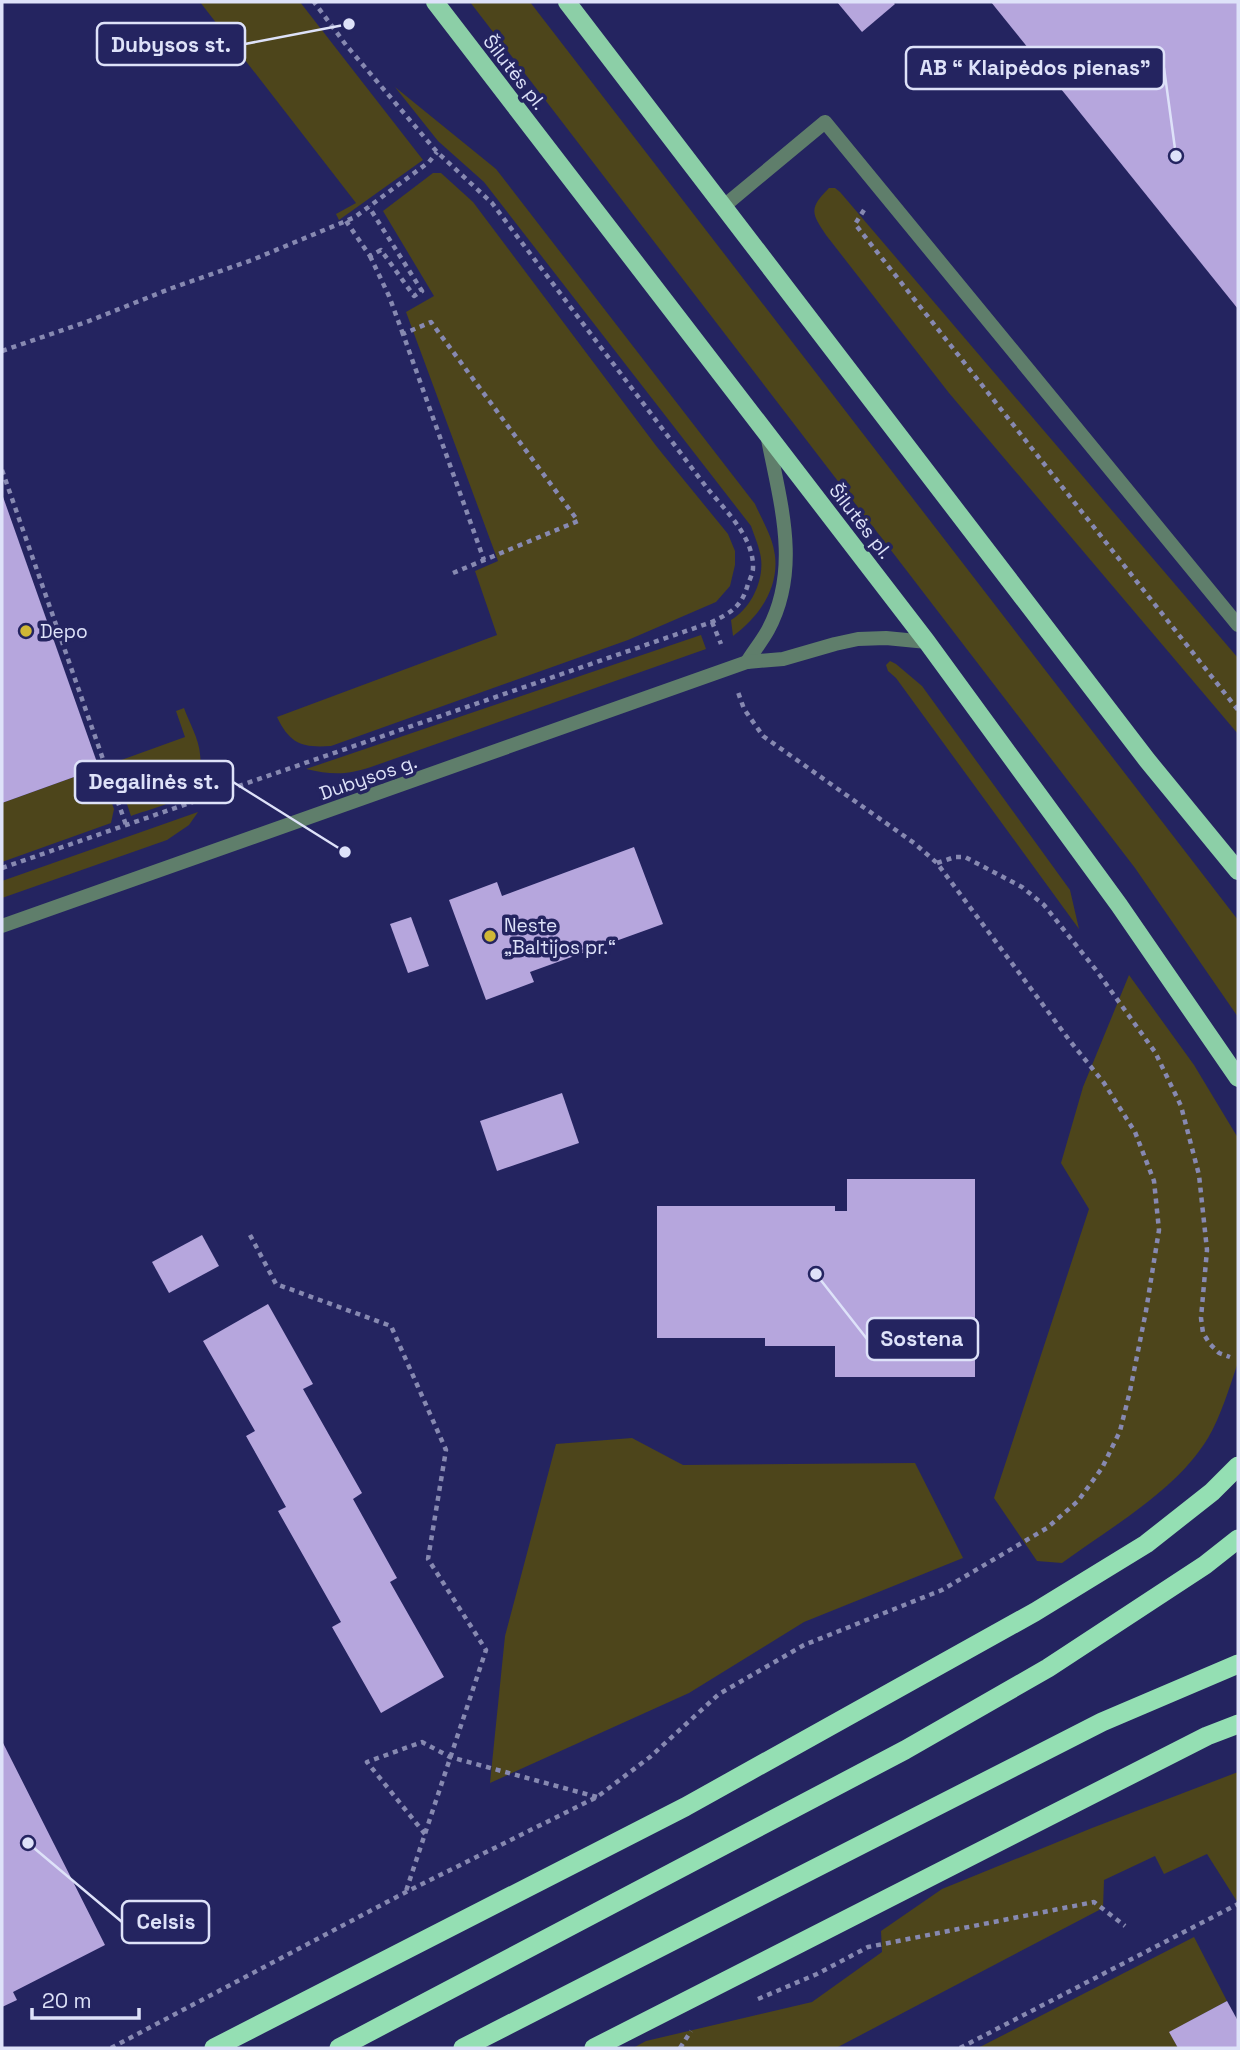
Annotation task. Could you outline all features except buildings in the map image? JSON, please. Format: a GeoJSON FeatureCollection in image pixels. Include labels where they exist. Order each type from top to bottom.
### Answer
{"type":"FeatureCollection","features":[{"type":"Feature","properties":{"kind":"highway"},"geometry":{"type":"LineString","coordinates":[[214,2048],[685,1807],[1035,1612],[1146,1544],[1212,1492],[1238,1466]]}},
{"type":"Feature","properties":{"kind":"highway"},"geometry":{"type":"LineString","coordinates":[[339,2048],[905,1750],[1048,1668],[1205,1564],[1238,1539]]}},
{"type":"Feature","properties":{"kind":"highway"},"geometry":{"type":"LineString","coordinates":[[463,2048],[1102,1721],[1238,1664]]}},
{"type":"Feature","properties":{"kind":"highway"},"geometry":{"type":"LineString","coordinates":[[594,2048],[1207,1736],[1238,1724]]}},
{"type":"Feature","properties":{"kind":"main road","name":"Šilutės pl."},"geometry":{"type":"LineString","coordinates":[[435,2],[927,642],[1119,905],[1238,1078]]}},
{"type":"Feature","properties":{"kind":"main road"},"geometry":{"type":"LineString","coordinates":[[567,2],[1147,760],[1238,871]]}},
{"type":"Feature","properties":{"kind":"street"},"geometry":{"type":"LineString","coordinates":[[724,206],[825,122],[1238,625]]}},
{"type":"Feature","properties":{"kind":"street"},"geometry":{"type":"LineString","coordinates":[[747,662],[768,630],[781,597],[787,562],[786,536],[766,433]]}},
{"type":"Feature","properties":{"kind":"street","name":"Dubysos g."},"geometry":{"type":"LineString","coordinates":[[2,926],[747,662],[783,659],[858,639],[886,638],[927,642]]}},
{"type":"Feature","properties":{"kind":"path"},"geometry":{"type":"LineString","coordinates":[[2,868],[712,622],[734,611],[746,594],[753,568],[742,532],[492,203],[437,152],[346,45],[314,2]]}},
{"type":"Feature","properties":{"kind":"path"},"geometry":{"type":"LineString","coordinates":[[2,351],[252,260],[346,221],[429,162],[437,152]]}},
{"type":"Feature","properties":{"kind":"path"},"geometry":{"type":"LineString","coordinates":[[878,187],[855,225],[1238,710]]}},
{"type":"Feature","properties":{"kind":"path"},"geometry":{"type":"LineString","coordinates":[[369,206],[422,291],[414,296],[381,250],[370,256]]}},
{"type":"Feature","properties":{"kind":"path"},"geometry":{"type":"LineString","coordinates":[[346,221],[370,256],[389,296],[484,560]]}},
{"type":"Feature","properties":{"kind":"path"},"geometry":{"type":"LineString","coordinates":[[403,334],[431,322],[578,521],[453,573]]}},
{"type":"Feature","properties":{"kind":"path"},"geometry":{"type":"LineString","coordinates":[[2,470],[125,825]]}},
{"type":"Feature","properties":{"kind":"path"},"geometry":{"type":"LineString","coordinates":[[111,2048],[405,1892],[597,1797],[650,1757],[719,1694],[804,1645],[943,1590],[1047,1528],[1078,1501],[1102,1468],[1120,1431],[1146,1311],[1159,1230],[1154,1181],[1135,1132],[1104,1083],[937,863],[914,843],[763,736],[744,709],[712,622]]}},
{"type":"Feature","properties":{"kind":"path"},"geometry":{"type":"LineString","coordinates":[[937,863],[965,858],[1022,887],[1044,905],[1096,970],[1155,1052],[1181,1107],[1199,1175],[1207,1250],[1201,1318],[1203,1333],[1219,1353],[1230,1357]]}},
{"type":"Feature","properties":{"kind":"path"},"geometry":{"type":"LineString","coordinates":[[250,1235],[276,1284],[391,1326],[446,1450],[428,1559],[486,1650],[405,1892]]}},
{"type":"Feature","properties":{"kind":"path"},"geometry":{"type":"LineString","coordinates":[[425,1834],[367,1762],[422,1742],[450,1757],[597,1797]]}},
{"type":"Feature","properties":{"kind":"path"},"geometry":{"type":"LineString","coordinates":[[756,2000],[817,1974],[868,1947],[1094,1902],[1125,1926]]}},
{"type":"Feature","properties":{"kind":"path"},"geometry":{"type":"LineString","coordinates":[[960,2048],[1238,1904]]}},
{"type":"Feature","properties":{"kind":"path"},"geometry":{"type":"LineString","coordinates":[[680,2048],[695,2025]]}},
{"type":"Feature","properties":{"kind":"shaded area"},"geometry":{"type":"Polygon","coordinates":[[[200,2],[300,2],[423,160],[339,220],[336,214],[356,203],[200,2]]]}},
{"type":"Feature","properties":{"kind":"shaded area"},"geometry":{"type":"Polygon","coordinates":[[[470,2],[530,2],[1238,920],[1238,1017],[1135,868],[470,2]]]}},
{"type":"Feature","properties":{"kind":"shaded area"},"geometry":{"type":"Polygon","coordinates":[[[395,87],[496,169],[755,504],[774,549],[774,580],[765,602],[751,621],[733,636],[731,620],[739,615],[751,600],[761,572],[760,553],[751,526],[484,182],[438,141],[395,87]]]}},
{"type":"Feature","properties":{"kind":"shaded area"},"geometry":{"type":"Polygon","coordinates":[[[433,173],[441,173],[473,202],[657,447],[728,534],[735,551],[735,565],[730,586],[716,602],[628,640],[331,746],[305,745],[292,739],[277,717],[497,635],[475,571],[498,561],[406,312],[434,296],[383,211],[433,173]]]}},
{"type":"Feature","properties":{"kind":"shaded area"},"geometry":{"type":"Polygon","coordinates":[[[829,188],[840,192],[1238,658],[1238,734],[949,393],[826,235],[814,211],[818,201],[829,188]]]}},
{"type":"Feature","properties":{"kind":"shaded area"},"geometry":{"type":"Polygon","coordinates":[[[701,635],[706,649],[371,767],[339,773],[306,769],[701,635]]]}},
{"type":"Feature","properties":{"kind":"shaded area"},"geometry":{"type":"Polygon","coordinates":[[[890,661],[922,686],[1070,890],[1079,929],[896,678],[888,671],[886,665],[890,661]]]}},
{"type":"Feature","properties":{"kind":"shaded area"},"geometry":{"type":"Polygon","coordinates":[[[184,708],[200,754],[200,769],[196,781],[180,797],[131,816],[113,763],[185,737],[176,711],[184,708]]]}},
{"type":"Feature","properties":{"kind":"shaded area"},"geometry":{"type":"Polygon","coordinates":[[[99,768],[114,809],[111,823],[2,862],[2,803],[99,768]]]}},
{"type":"Feature","properties":{"kind":"shaded area"},"geometry":{"type":"Polygon","coordinates":[[[198,812],[189,825],[167,840],[2,898],[2,881],[198,812]]]}},
{"type":"Feature","properties":{"kind":"shaded area"},"geometry":{"type":"Polygon","coordinates":[[[1129,975],[1194,1065],[1238,1138],[1238,1362],[1213,1429],[1195,1457],[1179,1475],[1141,1507],[1062,1563],[1037,1561],[994,1498],[1089,1209],[1061,1163],[1083,1087],[1129,975]]]}},
{"type":"Feature","properties":{"kind":"shaded area"},"geometry":{"type":"Polygon","coordinates":[[[632,1438],[683,1465],[915,1463],[963,1558],[804,1622],[689,1693],[490,1783],[505,1636],[556,1444],[632,1438]]]}},
{"type":"Feature","properties":{"kind":"shaded area"},"geometry":{"type":"Polygon","coordinates":[[[1238,1772],[1238,1903],[1207,1854],[1164,1874],[1155,1856],[1104,1880],[1103,1908],[836,2048],[633,2048],[646,2041],[812,2002],[882,1952],[881,1931],[942,1889],[1238,1772]]]}},
{"type":"Feature","properties":{"kind":"shaded area"},"geometry":{"type":"Polygon","coordinates":[[[1194,1937],[1227,2001],[1170,2032],[1178,2048],[978,2048],[1194,1937]]]}},
{"type":"Feature","properties":{"kind":"place","name":"Dubysos st."},"geometry":{"type":"Point","coordinates":[349,24]}},
{"type":"Feature","properties":{"kind":"place","name":"AB “ Klaipėdos pienas”"},"geometry":{"type":"Point","coordinates":[1176,156]}},
{"type":"Feature","properties":{"kind":"place","name":"Depo"},"geometry":{"type":"Point","coordinates":[26,631]}},
{"type":"Feature","properties":{"kind":"place","name":"Degalinės st."},"geometry":{"type":"Point","coordinates":[345,852]}},
{"type":"Feature","properties":{"kind":"place","name":"Neste „Baltijos pr.“"},"geometry":{"type":"Point","coordinates":[490,936]}},
{"type":"Feature","properties":{"kind":"place","name":"Sostena"},"geometry":{"type":"Point","coordinates":[816,1274]}},
{"type":"Feature","properties":{"kind":"place","name":"Celsis"},"geometry":{"type":"Point","coordinates":[28,1843]}}]}
